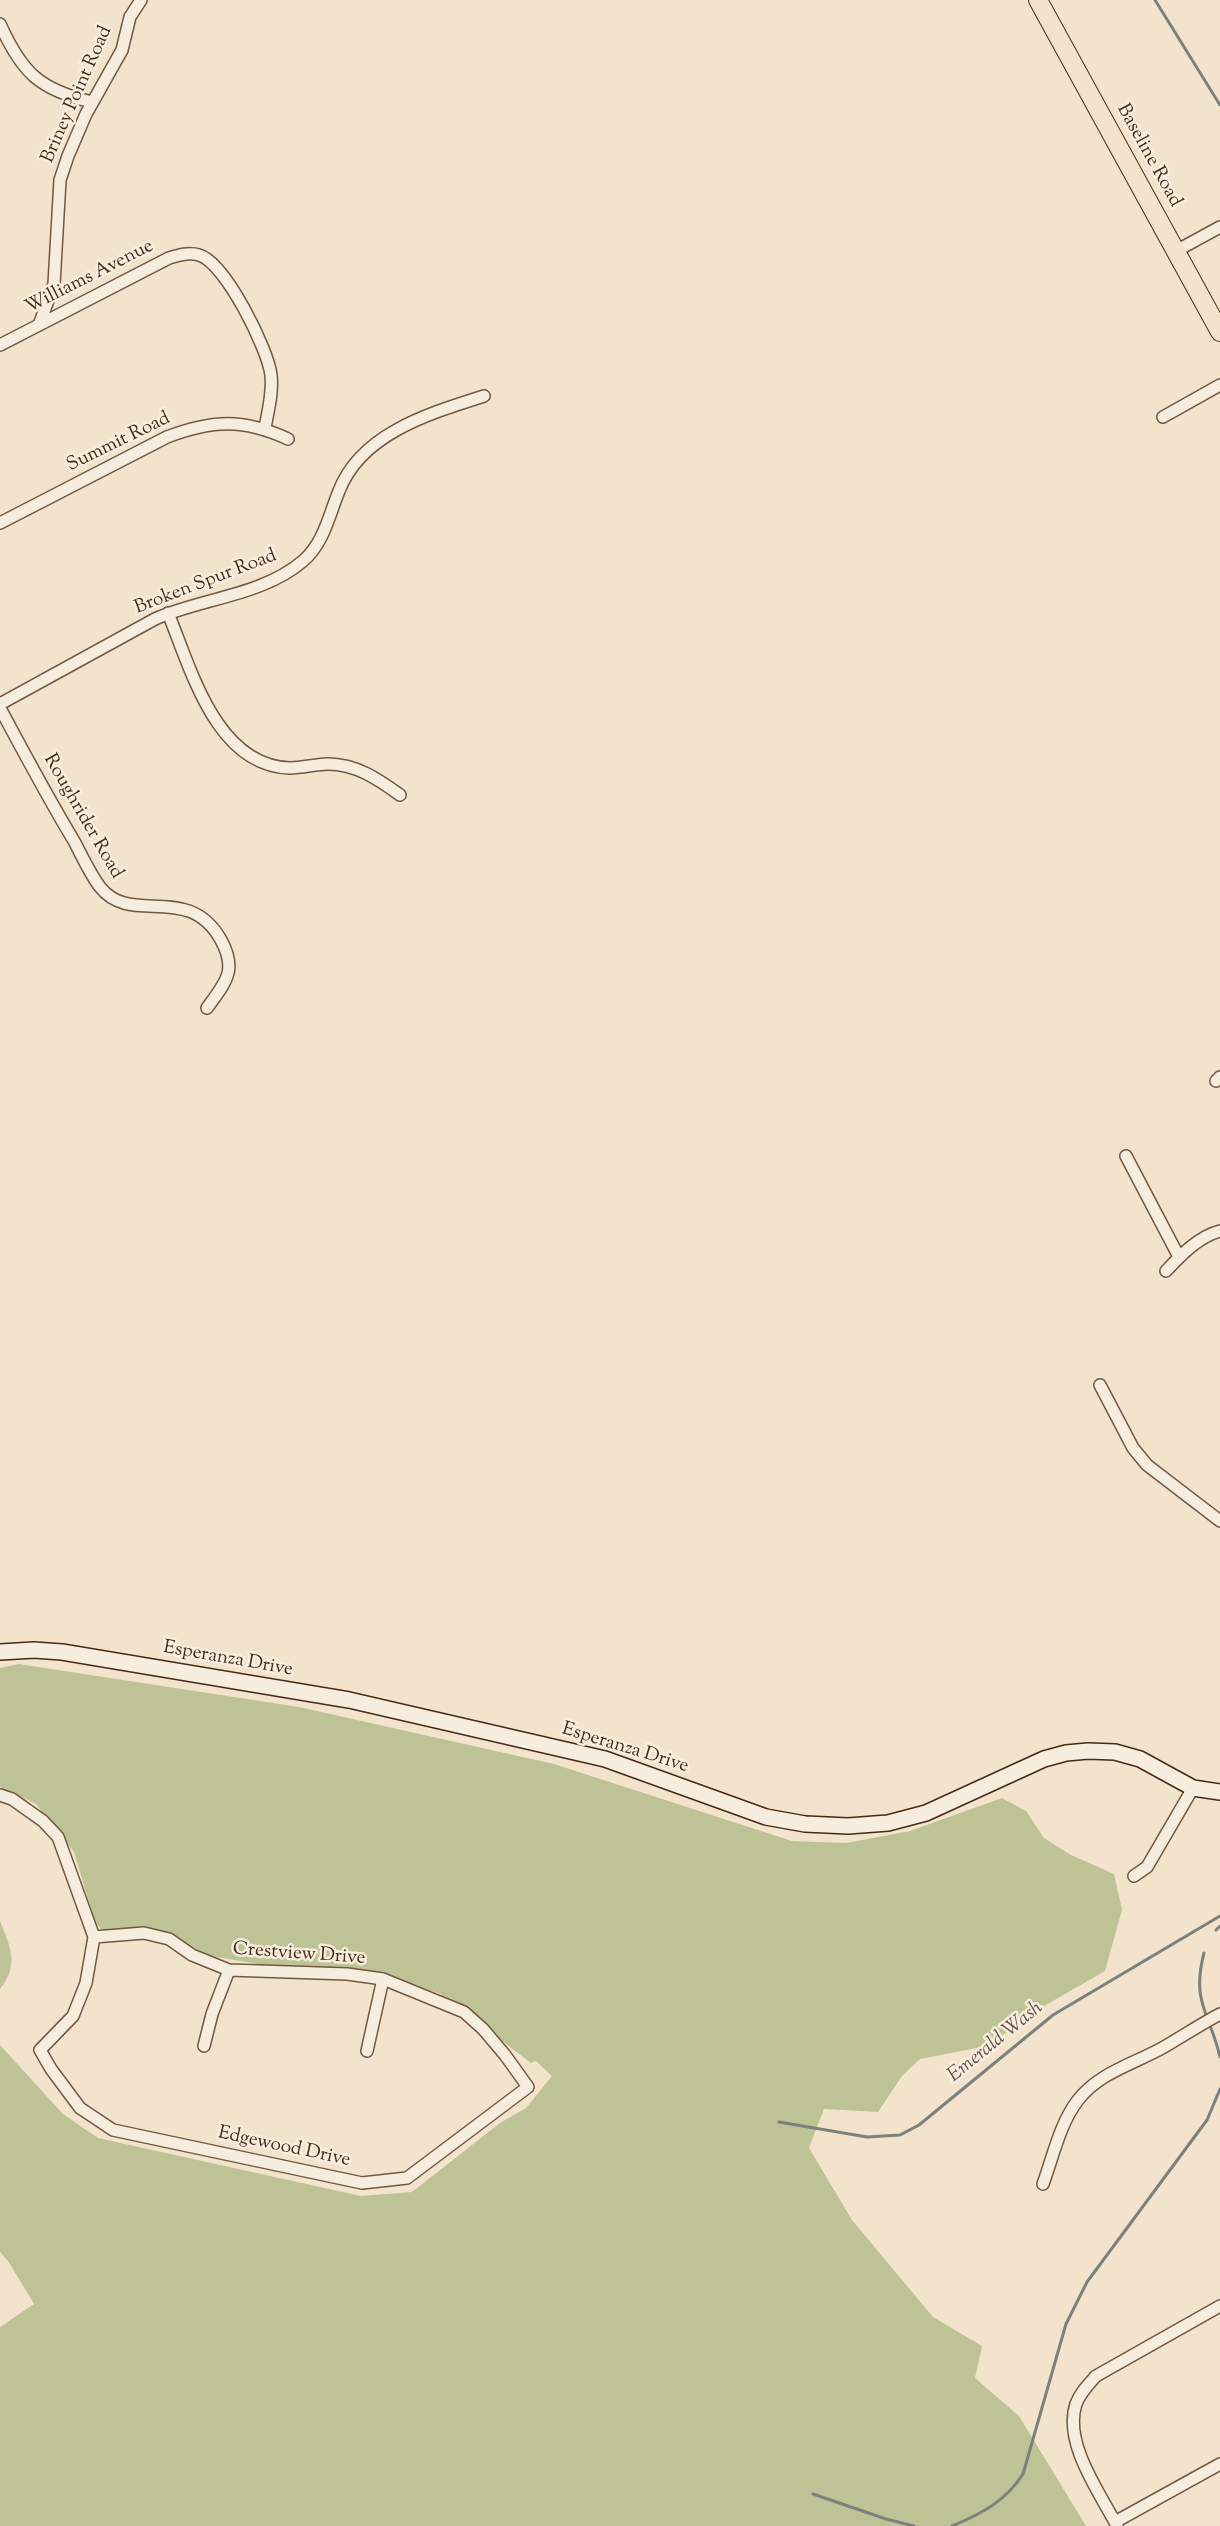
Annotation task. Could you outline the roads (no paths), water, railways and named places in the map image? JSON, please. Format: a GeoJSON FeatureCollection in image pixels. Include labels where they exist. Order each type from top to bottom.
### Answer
{"type":"FeatureCollection","features":[{"type":"Feature","properties":{"kind":"main road","name":"Baseline Road"},"geometry":{"type":"LineString","coordinates":[[1038,0],[1220,332]]}},
{"type":"Feature","properties":{"kind":"main road","name":"Esperanza Drive"},"geometry":{"type":"LineString","coordinates":[[0,1652],[34,1650],[62,1652],[350,1700],[605,1759],[766,1817],[805,1824],[848,1826],[888,1823],[926,1813],[1044,1759],[1066,1753],[1088,1751],[1115,1752],[1140,1759],[1192,1788],[1220,1792]]}},
{"type":"Feature","properties":{"kind":"street","name":"Briney Point Road"},"geometry":{"type":"LineString","coordinates":[[39,325],[54,284],[60,180],[68,156],[92,102],[122,50],[130,17],[141,0]]}},
{"type":"Feature","properties":{"kind":"street"},"geometry":{"type":"LineString","coordinates":[[0,24],[24,69],[40,82],[65,96],[92,102]]}},
{"type":"Feature","properties":{"kind":"street"},"geometry":{"type":"LineString","coordinates":[[1176,251],[1220,227]]}},
{"type":"Feature","properties":{"kind":"street","name":"Williams Avenue"},"geometry":{"type":"LineString","coordinates":[[0,345],[169,258],[184,254],[200,255],[213,262],[226,276],[265,350],[271,374],[271,398],[265,428]]}},
{"type":"Feature","properties":{"kind":"street"},"geometry":{"type":"LineString","coordinates":[[1163,417],[1220,385]]}},
{"type":"Feature","properties":{"kind":"street","name":"Broken Spur Road"},"geometry":{"type":"LineString","coordinates":[[0,704],[168,613],[255,587],[281,576],[304,560],[319,540],[331,516],[344,479],[363,455],[382,440],[420,418],[484,396]]}},
{"type":"Feature","properties":{"kind":"street","name":"Summit Road"},"geometry":{"type":"LineString","coordinates":[[0,523],[167,437],[203,425],[238,423],[265,428],[288,439]]}},
{"type":"Feature","properties":{"kind":"street"},"geometry":{"type":"LineString","coordinates":[[168,613],[207,707],[242,751],[258,760],[278,767],[291,768],[327,764],[356,769],[378,779],[400,796]]}},
{"type":"Feature","properties":{"kind":"street","name":"Roughrider Road"},"geometry":{"type":"LineString","coordinates":[[0,708],[64,825],[104,891],[118,902],[188,910],[201,916],[213,927],[230,960],[226,982],[208,1008]]}},
{"type":"Feature","properties":{"kind":"street"},"geometry":{"type":"LineString","coordinates":[[1126,1156],[1179,1257]]}},
{"type":"Feature","properties":{"kind":"street"},"geometry":{"type":"LineString","coordinates":[[1166,1271],[1179,1257],[1213,1232],[1220,1231]]}},
{"type":"Feature","properties":{"kind":"street"},"geometry":{"type":"LineString","coordinates":[[1100,1385],[1133,1448],[1147,1465],[1220,1520]]}},
{"type":"Feature","properties":{"kind":"street"},"geometry":{"type":"LineString","coordinates":[[1134,1876],[1147,1867],[1192,1788]]}},
{"type":"Feature","properties":{"kind":"street"},"geometry":{"type":"LineString","coordinates":[[0,1795],[12,1799],[43,1821],[58,1837],[94,1937]]}},
{"type":"Feature","properties":{"kind":"street","name":"Crestview Drive"},"geometry":{"type":"LineString","coordinates":[[94,1937],[144,1933],[169,1939],[192,1956],[229,1970],[348,1974],[383,1979],[464,2012],[494,2042],[528,2087]]}},
{"type":"Feature","properties":{"kind":"street","name":"Edgewood Drive"},"geometry":{"type":"LineString","coordinates":[[94,1937],[86,1983],[73,2016],[40,2050],[51,2069],[80,2108],[113,2130],[362,2183],[407,2178],[528,2087]]}},
{"type":"Feature","properties":{"kind":"street"},"geometry":{"type":"LineString","coordinates":[[204,2046],[212,2014],[229,1970]]}},
{"type":"Feature","properties":{"kind":"street"},"geometry":{"type":"LineString","coordinates":[[367,2051],[383,1979]]}},
{"type":"Feature","properties":{"kind":"street"},"geometry":{"type":"LineString","coordinates":[[1043,2184],[1076,2102],[1091,2085],[1109,2073],[1163,2048],[1217,2016]]}},
{"type":"Feature","properties":{"kind":"street"},"geometry":{"type":"LineString","coordinates":[[1220,2306],[1096,2376],[1083,2391],[1076,2405],[1073,2421],[1078,2452],[1116,2524],[1220,2464]]}},
{"type":"Feature","properties":{"kind":"waterway"},"geometry":{"type":"LineString","coordinates":[[1155,0],[1220,105]]}},
{"type":"Feature","properties":{"kind":"waterway","name":"Emerald Wash"},"geometry":{"type":"LineString","coordinates":[[779,2122],[867,2137],[900,2135],[919,2125],[1053,2015],[1220,1916]]}},
{"type":"Feature","properties":{"kind":"waterway"},"geometry":{"type":"LineString","coordinates":[[1216,1930],[1220,1926]]}},
{"type":"Feature","properties":{"kind":"waterway"},"geometry":{"type":"LineString","coordinates":[[1204,1953],[1200,1984],[1201,1996],[1220,2057]]}},
{"type":"Feature","properties":{"kind":"waterway"},"geometry":{"type":"LineString","coordinates":[[952,2526],[992,2506],[1009,2492],[1023,2474],[1066,2324],[1087,2282],[1207,2120],[1220,2089]]}},
{"type":"Feature","properties":{"kind":"waterway"},"geometry":{"type":"LineString","coordinates":[[813,2494],[886,2519],[914,2526]]}}]}
